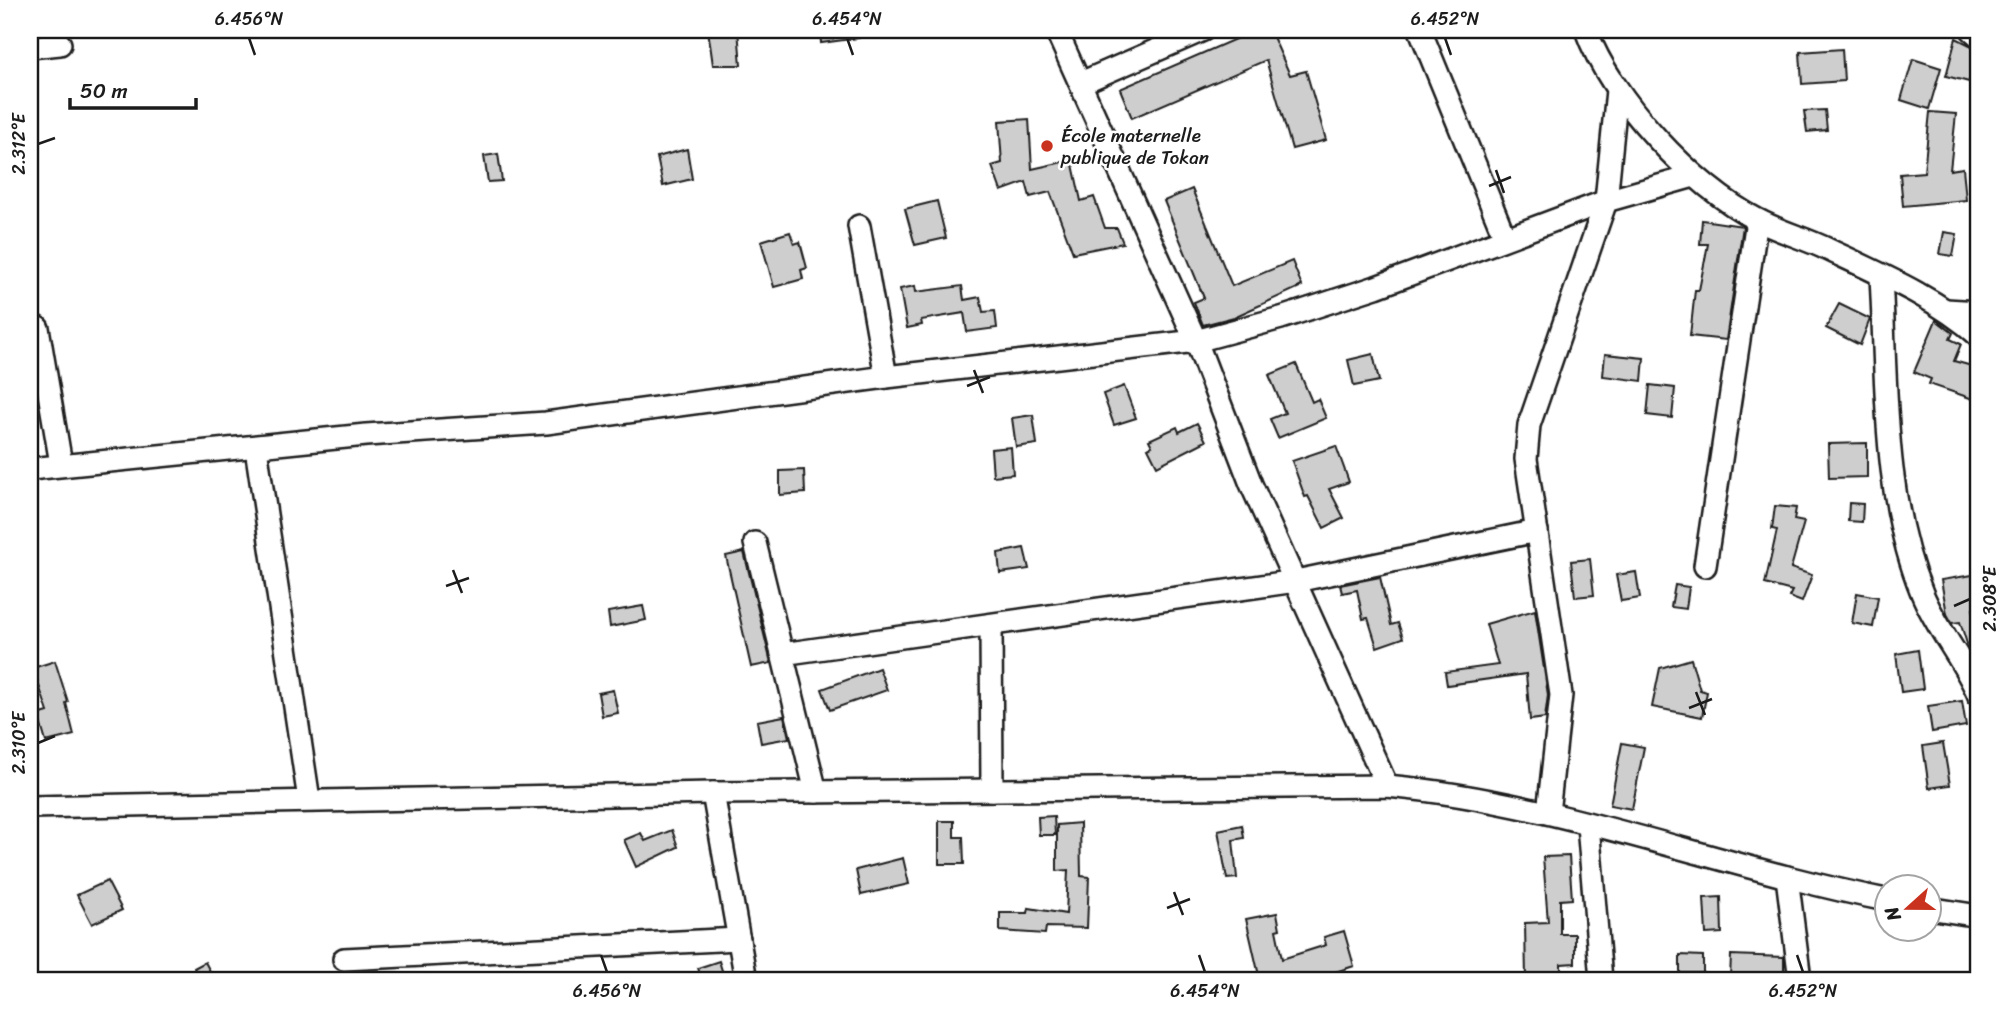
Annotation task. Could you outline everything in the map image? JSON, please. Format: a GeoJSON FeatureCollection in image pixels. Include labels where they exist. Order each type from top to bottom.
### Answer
{"type":"FeatureCollection","features":[{"type":"Feature","properties":{"kind":"street"},"geometry":{"type":"LineString","coordinates":[[1056,30],[1196,341],[1251,484],[1387,786]]}},
{"type":"Feature","properties":{"kind":"street"},"geometry":{"type":"LineString","coordinates":[[1080,83],[1203,30]]}},
{"type":"Feature","properties":{"kind":"street"},"geometry":{"type":"LineString","coordinates":[[1420,30],[1505,238]]}},
{"type":"Feature","properties":{"kind":"street"},"geometry":{"type":"LineString","coordinates":[[1586,30],[1594,52],[1617,90],[1694,176],[1757,220],[1827,249],[1946,310],[1979,336]]}},
{"type":"Feature","properties":{"kind":"street"},"geometry":{"type":"LineString","coordinates":[[1972,30],[1979,36]]}},
{"type":"Feature","properties":{"kind":"street"},"geometry":{"type":"LineString","coordinates":[[30,47],[60,44]]}},
{"type":"Feature","properties":{"kind":"street"},"geometry":{"type":"LineString","coordinates":[[1548,813],[1561,695],[1526,459],[1529,425],[1606,201],[1617,90]]}},
{"type":"Feature","properties":{"kind":"street"},"geometry":{"type":"LineString","coordinates":[[30,469],[366,435],[546,423],[886,377],[1196,341],[1270,322],[1364,291],[1606,201],[1694,176]]}},
{"type":"Feature","properties":{"kind":"street"},"geometry":{"type":"LineString","coordinates":[[1705,566],[1757,220]]}},
{"type":"Feature","properties":{"kind":"street"},"geometry":{"type":"LineString","coordinates":[[859,226],[886,377]]}},
{"type":"Feature","properties":{"kind":"street"},"geometry":{"type":"LineString","coordinates":[[1881,277],[1892,465],[1899,506],[1923,596],[1979,696]]}},
{"type":"Feature","properties":{"kind":"street"},"geometry":{"type":"LineString","coordinates":[[1946,310],[1979,312]]}},
{"type":"Feature","properties":{"kind":"street"},"geometry":{"type":"LineString","coordinates":[[38,328],[61,464]]}},
{"type":"Feature","properties":{"kind":"street"},"geometry":{"type":"LineString","coordinates":[[256,448],[309,800]]}},
{"type":"Feature","properties":{"kind":"street"},"geometry":{"type":"LineString","coordinates":[[782,654],[1296,581],[1537,531]]}},
{"type":"Feature","properties":{"kind":"street"},"geometry":{"type":"LineString","coordinates":[[755,543],[816,792]]}},
{"type":"Feature","properties":{"kind":"street"},"geometry":{"type":"LineString","coordinates":[[991,625],[992,790]]}},
{"type":"Feature","properties":{"kind":"street"},"geometry":{"type":"LineString","coordinates":[[30,807],[713,793],[1387,786],[1445,792],[1548,813],[1787,877],[1872,897]]}},
{"type":"Feature","properties":{"kind":"street"},"geometry":{"type":"LineString","coordinates":[[713,793],[746,980]]}},
{"type":"Feature","properties":{"kind":"street"},"geometry":{"type":"LineString","coordinates":[[1588,825],[1601,980]]}},
{"type":"Feature","properties":{"kind":"street"},"geometry":{"type":"LineString","coordinates":[[1787,877],[1800,980]]}},
{"type":"Feature","properties":{"kind":"street"},"geometry":{"type":"LineString","coordinates":[[1942,910],[1979,916]]}},
{"type":"Feature","properties":{"kind":"street"},"geometry":{"type":"LineString","coordinates":[[344,958],[739,939]]}},
{"type":"Feature","properties":{"kind":"building"},"geometry":{"type":"Polygon","coordinates":[[[708,30],[738,30],[741,65],[713,65],[708,30]]]}},
{"type":"Feature","properties":{"kind":"building"},"geometry":{"type":"Polygon","coordinates":[[[820,30],[858,30],[859,38],[821,43],[820,30]]]}},
{"type":"Feature","properties":{"kind":"building"},"geometry":{"type":"Polygon","coordinates":[[[1256,30],[1270,30],[1290,75],[1306,71],[1326,140],[1292,149],[1266,60],[1132,118],[1120,89],[1256,30]]]}},
{"type":"Feature","properties":{"kind":"building"},"geometry":{"type":"Polygon","coordinates":[[[1956,38],[1978,49],[1969,82],[1946,76],[1956,38]]]}},
{"type":"Feature","properties":{"kind":"building"},"geometry":{"type":"Polygon","coordinates":[[[1842,49],[1844,81],[1802,84],[1800,52],[1842,49]]]}},
{"type":"Feature","properties":{"kind":"building"},"geometry":{"type":"Polygon","coordinates":[[[1913,59],[1941,68],[1929,109],[1901,100],[1913,59]]]}},
{"type":"Feature","properties":{"kind":"building"},"geometry":{"type":"Polygon","coordinates":[[[1825,110],[1827,130],[1807,132],[1804,111],[1825,110]]]}},
{"type":"Feature","properties":{"kind":"building"},"geometry":{"type":"Polygon","coordinates":[[[1930,112],[1956,114],[1950,170],[1963,168],[1966,200],[1903,206],[1900,174],[1924,172],[1930,112]]]}},
{"type":"Feature","properties":{"kind":"building"},"geometry":{"type":"Polygon","coordinates":[[[1029,119],[1032,169],[1072,160],[1081,201],[1094,197],[1105,228],[1117,228],[1123,243],[1073,253],[1050,192],[1030,197],[1026,182],[1001,191],[992,166],[1002,163],[999,121],[1029,119]]]}},
{"type":"Feature","properties":{"kind":"building"},"geometry":{"type":"Polygon","coordinates":[[[687,149],[692,179],[663,186],[657,157],[687,149]]]}},
{"type":"Feature","properties":{"kind":"building"},"geometry":{"type":"Polygon","coordinates":[[[498,154],[502,181],[488,182],[484,156],[498,154]]]}},
{"type":"Feature","properties":{"kind":"building"},"geometry":{"type":"Polygon","coordinates":[[[1192,189],[1232,286],[1292,261],[1302,286],[1234,317],[1203,325],[1194,302],[1204,298],[1164,201],[1192,189]]]}},
{"type":"Feature","properties":{"kind":"building"},"geometry":{"type":"Polygon","coordinates":[[[937,201],[946,238],[915,245],[905,209],[937,201]]]}},
{"type":"Feature","properties":{"kind":"building"},"geometry":{"type":"Polygon","coordinates":[[[1702,220],[1743,226],[1726,340],[1690,336],[1695,290],[1699,290],[1708,244],[1700,244],[1702,220]]]}},
{"type":"Feature","properties":{"kind":"building"},"geometry":{"type":"Polygon","coordinates":[[[790,232],[794,244],[800,242],[807,268],[801,270],[803,279],[774,287],[761,241],[790,232]]]}},
{"type":"Feature","properties":{"kind":"building"},"geometry":{"type":"Polygon","coordinates":[[[1944,232],[1957,234],[1953,256],[1940,254],[1944,232]]]}},
{"type":"Feature","properties":{"kind":"building"},"geometry":{"type":"Polygon","coordinates":[[[915,286],[916,292],[962,286],[964,300],[980,297],[983,312],[995,311],[997,328],[967,332],[964,313],[921,320],[922,325],[907,328],[900,289],[915,286]]]}},
{"type":"Feature","properties":{"kind":"building"},"geometry":{"type":"Polygon","coordinates":[[[1839,304],[1870,319],[1860,345],[1826,328],[1839,304]]]}},
{"type":"Feature","properties":{"kind":"building"},"geometry":{"type":"Polygon","coordinates":[[[1936,320],[1953,333],[1950,339],[1961,344],[1954,361],[1979,368],[1979,401],[1929,384],[1931,379],[1914,372],[1936,320]]]}},
{"type":"Feature","properties":{"kind":"building"},"geometry":{"type":"Polygon","coordinates":[[[1373,354],[1379,381],[1354,386],[1348,360],[1373,354]]]}},
{"type":"Feature","properties":{"kind":"building"},"geometry":{"type":"Polygon","coordinates":[[[1605,354],[1644,358],[1642,381],[1603,376],[1605,354]]]}},
{"type":"Feature","properties":{"kind":"building"},"geometry":{"type":"Polygon","coordinates":[[[1296,364],[1312,402],[1318,399],[1326,418],[1278,438],[1270,419],[1285,413],[1269,375],[1296,364]]]}},
{"type":"Feature","properties":{"kind":"building"},"geometry":{"type":"Polygon","coordinates":[[[1650,385],[1675,388],[1672,418],[1647,415],[1650,385]]]}},
{"type":"Feature","properties":{"kind":"building"},"geometry":{"type":"Polygon","coordinates":[[[1124,386],[1136,418],[1114,425],[1103,394],[1124,386]]]}},
{"type":"Feature","properties":{"kind":"building"},"geometry":{"type":"Polygon","coordinates":[[[1033,415],[1037,444],[1016,447],[1012,418],[1033,415]]]}},
{"type":"Feature","properties":{"kind":"building"},"geometry":{"type":"Polygon","coordinates":[[[1197,423],[1206,441],[1157,466],[1148,448],[1152,446],[1149,440],[1177,427],[1179,432],[1197,423]]]}},
{"type":"Feature","properties":{"kind":"building"},"geometry":{"type":"Polygon","coordinates":[[[1867,443],[1867,477],[1829,478],[1828,444],[1867,443]]]}},
{"type":"Feature","properties":{"kind":"building"},"geometry":{"type":"Polygon","coordinates":[[[1336,446],[1349,482],[1329,489],[1344,518],[1324,528],[1308,496],[1305,497],[1292,461],[1336,446]]]}},
{"type":"Feature","properties":{"kind":"building"},"geometry":{"type":"Polygon","coordinates":[[[1011,447],[1013,474],[993,476],[991,449],[1011,447]]]}},
{"type":"Feature","properties":{"kind":"building"},"geometry":{"type":"Polygon","coordinates":[[[804,470],[805,493],[780,495],[780,471],[804,470]]]}},
{"type":"Feature","properties":{"kind":"building"},"geometry":{"type":"Polygon","coordinates":[[[1849,503],[1863,504],[1862,522],[1848,521],[1849,503]]]}},
{"type":"Feature","properties":{"kind":"building"},"geometry":{"type":"Polygon","coordinates":[[[1775,506],[1796,508],[1794,520],[1804,522],[1791,568],[1812,575],[1802,602],[1789,597],[1792,591],[1765,584],[1777,530],[1772,529],[1775,506]]]}},
{"type":"Feature","properties":{"kind":"building"},"geometry":{"type":"Polygon","coordinates":[[[1024,548],[1029,569],[1000,573],[998,553],[1024,548]]]}},
{"type":"Feature","properties":{"kind":"building"},"geometry":{"type":"Polygon","coordinates":[[[744,552],[771,663],[751,667],[726,556],[744,552]]]}},
{"type":"Feature","properties":{"kind":"building"},"geometry":{"type":"Polygon","coordinates":[[[1590,559],[1594,595],[1575,597],[1571,561],[1590,559]]]}},
{"type":"Feature","properties":{"kind":"building"},"geometry":{"type":"Polygon","coordinates":[[[1636,572],[1640,598],[1621,601],[1616,575],[1636,572]]]}},
{"type":"Feature","properties":{"kind":"building"},"geometry":{"type":"Polygon","coordinates":[[[1979,574],[1979,608],[1973,609],[1979,633],[1979,647],[1969,650],[1960,622],[1952,623],[1947,614],[1941,580],[1979,574]]]}},
{"type":"Feature","properties":{"kind":"building"},"geometry":{"type":"Polygon","coordinates":[[[1380,577],[1391,625],[1398,623],[1403,638],[1377,647],[1368,618],[1363,619],[1357,590],[1342,593],[1340,585],[1380,577]]]}},
{"type":"Feature","properties":{"kind":"building"},"geometry":{"type":"Polygon","coordinates":[[[1675,585],[1689,587],[1686,609],[1671,607],[1675,585]]]}},
{"type":"Feature","properties":{"kind":"building"},"geometry":{"type":"Polygon","coordinates":[[[1857,593],[1878,597],[1873,627],[1852,623],[1857,593]]]}},
{"type":"Feature","properties":{"kind":"building"},"geometry":{"type":"Polygon","coordinates":[[[643,606],[646,620],[610,627],[608,612],[643,606]]]}},
{"type":"Feature","properties":{"kind":"building"},"geometry":{"type":"Polygon","coordinates":[[[1535,610],[1548,695],[1545,718],[1530,720],[1526,674],[1447,685],[1445,672],[1498,665],[1486,624],[1535,610]]]}},
{"type":"Feature","properties":{"kind":"building"},"geometry":{"type":"Polygon","coordinates":[[[1918,650],[1923,689],[1901,692],[1896,654],[1918,650]]]}},
{"type":"Feature","properties":{"kind":"building"},"geometry":{"type":"Polygon","coordinates":[[[1691,659],[1700,690],[1707,692],[1702,717],[1652,707],[1660,668],[1691,659]]]}},
{"type":"Feature","properties":{"kind":"building"},"geometry":{"type":"Polygon","coordinates":[[[55,661],[68,702],[66,703],[74,735],[46,742],[38,715],[48,712],[33,668],[55,661]]]}},
{"type":"Feature","properties":{"kind":"building"},"geometry":{"type":"Polygon","coordinates":[[[879,668],[887,690],[830,710],[822,689],[879,668]]]}},
{"type":"Feature","properties":{"kind":"building"},"geometry":{"type":"Polygon","coordinates":[[[613,690],[618,713],[602,716],[598,693],[613,690]]]}},
{"type":"Feature","properties":{"kind":"building"},"geometry":{"type":"Polygon","coordinates":[[[1962,701],[1966,726],[1932,732],[1928,706],[1962,701]]]}},
{"type":"Feature","properties":{"kind":"building"},"geometry":{"type":"Polygon","coordinates":[[[784,716],[789,738],[761,743],[757,721],[784,716]]]}},
{"type":"Feature","properties":{"kind":"building"},"geometry":{"type":"Polygon","coordinates":[[[1622,743],[1644,747],[1632,809],[1610,805],[1622,743]]]}},
{"type":"Feature","properties":{"kind":"building"},"geometry":{"type":"Polygon","coordinates":[[[1943,743],[1950,785],[1929,788],[1923,746],[1943,743]]]}},
{"type":"Feature","properties":{"kind":"building"},"geometry":{"type":"Polygon","coordinates":[[[1054,816],[1055,835],[1039,835],[1038,817],[1054,816]]]}},
{"type":"Feature","properties":{"kind":"building"},"geometry":{"type":"Polygon","coordinates":[[[939,821],[954,821],[954,837],[963,837],[964,864],[939,864],[939,821]]]}},
{"type":"Feature","properties":{"kind":"building"},"geometry":{"type":"Polygon","coordinates":[[[1080,823],[1081,876],[1089,877],[1087,928],[1046,927],[1045,934],[1000,931],[1000,913],[1028,913],[1029,908],[1066,914],[1068,870],[1057,871],[1057,825],[1080,823]]]}},
{"type":"Feature","properties":{"kind":"building"},"geometry":{"type":"Polygon","coordinates":[[[1242,825],[1244,838],[1233,840],[1237,878],[1227,879],[1218,830],[1242,825]]]}},
{"type":"Feature","properties":{"kind":"building"},"geometry":{"type":"Polygon","coordinates":[[[672,830],[678,847],[636,867],[624,840],[641,833],[645,841],[672,830]]]}},
{"type":"Feature","properties":{"kind":"building"},"geometry":{"type":"Polygon","coordinates":[[[1569,856],[1572,899],[1560,900],[1560,934],[1575,934],[1575,963],[1561,964],[1561,980],[1526,980],[1525,923],[1548,922],[1543,857],[1569,856]]]}},
{"type":"Feature","properties":{"kind":"building"},"geometry":{"type":"Polygon","coordinates":[[[903,858],[909,884],[861,895],[856,870],[903,858]]]}},
{"type":"Feature","properties":{"kind":"building"},"geometry":{"type":"Polygon","coordinates":[[[107,881],[122,910],[92,924],[77,895],[107,881]]]}},
{"type":"Feature","properties":{"kind":"building"},"geometry":{"type":"Polygon","coordinates":[[[1721,897],[1722,933],[1706,934],[1704,898],[1721,897]]]}},
{"type":"Feature","properties":{"kind":"building"},"geometry":{"type":"Polygon","coordinates":[[[1277,913],[1280,929],[1276,930],[1282,959],[1326,945],[1324,937],[1344,931],[1354,966],[1329,974],[1331,980],[1260,980],[1246,919],[1277,913]]]}},
{"type":"Feature","properties":{"kind":"building"},"geometry":{"type":"Polygon","coordinates":[[[1680,955],[1703,956],[1703,973],[1680,973],[1680,955]]]}},
{"type":"Feature","properties":{"kind":"building"},"geometry":{"type":"Polygon","coordinates":[[[1731,955],[1784,957],[1784,980],[1730,979],[1731,955]]]}},
{"type":"Feature","properties":{"kind":"building"},"geometry":{"type":"Polygon","coordinates":[[[719,961],[725,980],[702,980],[698,968],[719,961]]]}},
{"type":"Feature","properties":{"kind":"building"},"geometry":{"type":"Polygon","coordinates":[[[205,962],[212,975],[200,980],[194,968],[205,962]]]}},
{"type":"Feature","properties":{"kind":"place","name":"École maternelle publique de Tokan"},"geometry":{"type":"Point","coordinates":[1047,146]}}]}
